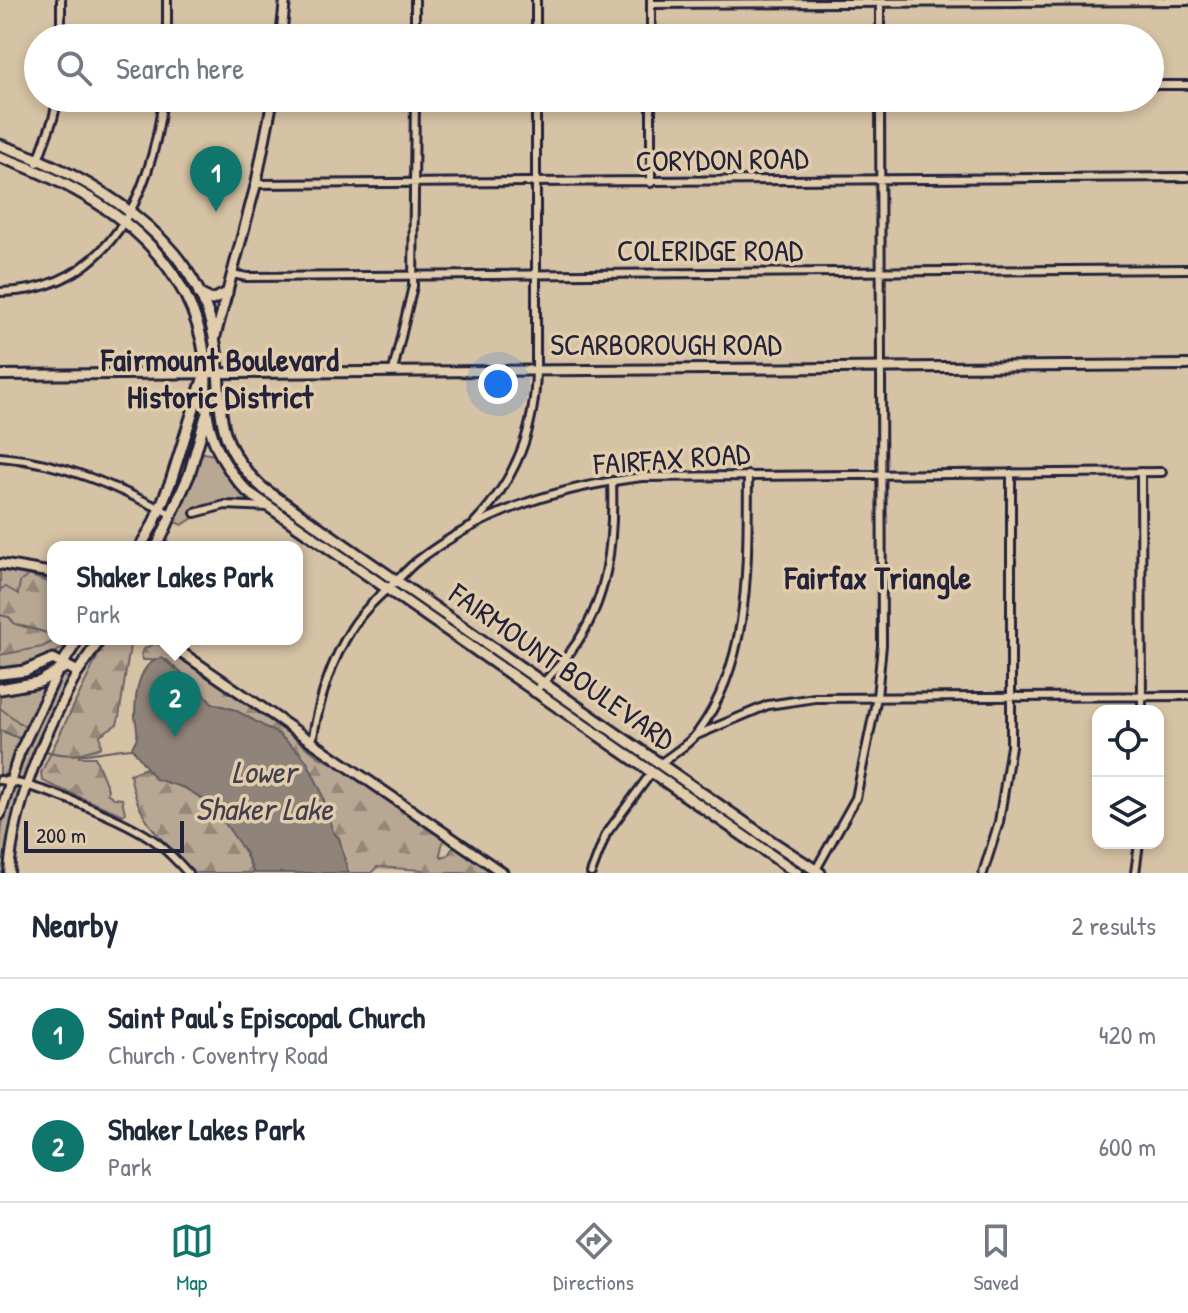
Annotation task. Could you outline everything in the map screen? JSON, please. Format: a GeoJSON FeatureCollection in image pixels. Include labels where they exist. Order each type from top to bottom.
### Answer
{"type":"FeatureCollection","features":[{"type":"Feature","properties":{"kind":"main road","name":"FAIRMOUNT BOULEVARD"},"geometry":{"type":"LineString","coordinates":[[0,145],[87,185],[125,217],[174,272],[190,301],[200,331],[229,445],[253,479],[276,499],[817,872]]}},
{"type":"Feature","properties":{"kind":"main road","name":"FAIRMOUNT BOULEVARD"},"geometry":{"type":"LineString","coordinates":[[0,157],[34,170],[156,234],[183,266],[215,329]]}},
{"type":"Feature","properties":{"kind":"main road"},"geometry":{"type":"LineString","coordinates":[[174,272],[183,266]]}},
{"type":"Feature","properties":{"kind":"main road"},"geometry":{"type":"LineString","coordinates":[[199,294],[213,300],[227,293]]}},
{"type":"Feature","properties":{"kind":"main road"},"geometry":{"type":"LineString","coordinates":[[143,541],[176,468],[199,387],[211,373],[215,329],[200,331]]}},
{"type":"Feature","properties":{"kind":"main road","name":"FAIRMOUNT BOULEVARD"},"geometry":{"type":"LineString","coordinates":[[211,373],[207,412],[218,451],[239,482],[269,508],[797,873]]}},
{"type":"Feature","properties":{"kind":"main road"},"geometry":{"type":"LineString","coordinates":[[160,541],[195,456],[207,412]]}},
{"type":"Feature","properties":{"kind":"main road"},"geometry":{"type":"LineString","coordinates":[[195,456],[205,449],[218,451]]}},
{"type":"Feature","properties":{"kind":"main road"},"geometry":{"type":"LineString","coordinates":[[0,689],[39,682],[57,673],[75,645]]}},
{"type":"Feature","properties":{"kind":"main road"},"geometry":{"type":"LineString","coordinates":[[0,674],[25,671],[53,659],[78,672],[96,645]]}},
{"type":"Feature","properties":{"kind":"street"},"geometry":{"type":"LineString","coordinates":[[61,0],[61,24]]}},
{"type":"Feature","properties":{"kind":"street"},"geometry":{"type":"LineString","coordinates":[[167,0],[167,24]]}},
{"type":"Feature","properties":{"kind":"street"},"geometry":{"type":"LineString","coordinates":[[282,24],[285,0]]}},
{"type":"Feature","properties":{"kind":"street"},"geometry":{"type":"LineString","coordinates":[[415,0],[415,24]]}},
{"type":"Feature","properties":{"kind":"street"},"geometry":{"type":"LineString","coordinates":[[536,0],[536,24]]}},
{"type":"Feature","properties":{"kind":"street"},"geometry":{"type":"LineString","coordinates":[[651,24],[651,2],[1188,1]]}},
{"type":"Feature","properties":{"kind":"street"},"geometry":{"type":"LineString","coordinates":[[880,3],[880,24]]}},
{"type":"Feature","properties":{"kind":"street"},"geometry":{"type":"LineString","coordinates":[[1164,85],[1188,85]]}},
{"type":"Feature","properties":{"kind":"street"},"geometry":{"type":"LineString","coordinates":[[34,170],[53,112]]}},
{"type":"Feature","properties":{"kind":"street"},"geometry":{"type":"LineString","coordinates":[[0,292],[44,287],[71,276],[109,243],[125,217],[151,157],[160,112]]}},
{"type":"Feature","properties":{"kind":"street"},"geometry":{"type":"LineString","coordinates":[[215,329],[256,184],[270,112]]}},
{"type":"Feature","properties":{"kind":"street"},"geometry":{"type":"LineString","coordinates":[[393,371],[409,313],[414,275],[415,112]]}},
{"type":"Feature","properties":{"kind":"street"},"geometry":{"type":"LineString","coordinates":[[470,526],[494,500],[514,469],[526,442],[534,409],[536,112]]}},
{"type":"Feature","properties":{"kind":"street"},"geometry":{"type":"LineString","coordinates":[[651,112],[651,183]]}},
{"type":"Feature","properties":{"kind":"street"},"geometry":{"type":"LineString","coordinates":[[817,872],[856,798],[877,697],[882,645],[880,112]]}},
{"type":"Feature","properties":{"kind":"street","name":"CORYDON ROAD"},"geometry":{"type":"LineString","coordinates":[[256,184],[1188,177]]}},
{"type":"Feature","properties":{"kind":"street","name":"COLERIDGE ROAD"},"geometry":{"type":"LineString","coordinates":[[232,274],[247,277],[1188,269]]}},
{"type":"Feature","properties":{"kind":"street","name":"SCARBOROUGH ROAD"},"geometry":{"type":"LineString","coordinates":[[0,375],[1188,365]]}},
{"type":"Feature","properties":{"kind":"street"},"geometry":{"type":"LineString","coordinates":[[0,457],[53,464],[84,474],[173,515]]}},
{"type":"Feature","properties":{"kind":"street"},"geometry":{"type":"LineString","coordinates":[[1141,472],[1142,705]]}},
{"type":"Feature","properties":{"kind":"street","name":"FAIRFAX ROAD"},"geometry":{"type":"LineString","coordinates":[[312,742],[317,708],[339,652],[354,625],[386,590],[423,557],[470,526],[553,493],[642,477],[1162,472]]}},
{"type":"Feature","properties":{"kind":"street"},"geometry":{"type":"LineString","coordinates":[[983,873],[993,845],[1011,746],[1011,473]]}},
{"type":"Feature","properties":{"kind":"street"},"geometry":{"type":"LineString","coordinates":[[697,735],[729,671],[744,612],[748,475]]}},
{"type":"Feature","properties":{"kind":"street"},"geometry":{"type":"LineString","coordinates":[[534,693],[571,651],[589,622],[604,587],[610,556],[612,481]]}},
{"type":"Feature","properties":{"kind":"street"},"geometry":{"type":"LineString","coordinates":[[195,513],[225,505],[269,508],[276,499]]}},
{"type":"Feature","properties":{"kind":"street"},"geometry":{"type":"LineString","coordinates":[[494,500],[505,511]]}},
{"type":"Feature","properties":{"kind":"street"},"geometry":{"type":"LineString","coordinates":[[0,564],[47,572]]}},
{"type":"Feature","properties":{"kind":"street"},"geometry":{"type":"LineString","coordinates":[[171,645],[503,873]]}},
{"type":"Feature","properties":{"kind":"street"},"geometry":{"type":"LineString","coordinates":[[9,873],[12,841],[26,785],[78,672]]}},
{"type":"Feature","properties":{"kind":"street"},"geometry":{"type":"LineString","coordinates":[[0,815],[5,780],[57,673]]}},
{"type":"Feature","properties":{"kind":"street"},"geometry":{"type":"LineString","coordinates":[[591,873],[606,834],[660,764],[697,735],[768,705],[815,698],[1188,696]]}},
{"type":"Feature","properties":{"kind":"street"},"geometry":{"type":"LineString","coordinates":[[5,780],[26,785],[143,833],[188,873]]}},
{"type":"Feature","properties":{"kind":"street"},"geometry":{"type":"LineString","coordinates":[[1135,873],[1138,849]]}},
{"type":"Feature","properties":{"kind":"green space"},"geometry":{"type":"Polygon","coordinates":[[[211,409],[216,410],[235,457],[267,497],[266,501],[245,485],[228,462],[211,409]]]}},
{"type":"Feature","properties":{"kind":"green space"},"geometry":{"type":"Polygon","coordinates":[[[192,428],[200,430],[172,506],[168,505],[167,501],[192,428]]]}},
{"type":"Feature","properties":{"kind":"green space"},"geometry":{"type":"Polygon","coordinates":[[[203,453],[215,455],[251,504],[220,504],[195,512],[196,516],[182,525],[173,521],[203,453]]]}},
{"type":"Feature","properties":{"kind":"green space"},"geometry":{"type":"Polygon","coordinates":[[[0,570],[47,579],[47,645],[66,645],[39,661],[0,671],[0,570]]]}},
{"type":"Feature","properties":{"kind":"green space"},"geometry":{"type":"Polygon","coordinates":[[[29,575],[47,582],[47,644],[0,655],[0,589],[6,587],[18,594],[20,582],[29,575]]]}},
{"type":"Feature","properties":{"kind":"green space"},"geometry":{"type":"Polygon","coordinates":[[[103,645],[130,645],[117,724],[100,735],[101,747],[79,754],[79,757],[95,757],[107,793],[122,799],[125,813],[123,815],[51,785],[42,780],[41,773],[103,645]]]}},
{"type":"Feature","properties":{"kind":"green space"},"geometry":{"type":"Polygon","coordinates":[[[164,645],[319,757],[341,767],[444,838],[442,857],[448,855],[454,846],[494,873],[427,873],[377,867],[371,873],[348,873],[321,791],[299,752],[278,734],[235,710],[212,703],[167,660],[143,660],[141,654],[145,648],[164,645]]]}},
{"type":"Feature","properties":{"kind":"green space"},"geometry":{"type":"Polygon","coordinates":[[[63,675],[70,680],[27,777],[22,780],[16,774],[30,738],[59,677],[63,675]]]}},
{"type":"Feature","properties":{"kind":"green space"},"geometry":{"type":"Polygon","coordinates":[[[39,686],[45,692],[10,773],[0,775],[0,691],[39,686]]]}},
{"type":"Feature","properties":{"kind":"green space"},"geometry":{"type":"Polygon","coordinates":[[[0,708],[25,727],[6,775],[0,775],[0,708]]]}},
{"type":"Feature","properties":{"kind":"green space"},"geometry":{"type":"Polygon","coordinates":[[[146,768],[159,779],[184,788],[208,803],[235,836],[254,873],[193,873],[153,829],[139,806],[130,774],[146,768]]]}},
{"type":"Feature","properties":{"kind":"green space"},"geometry":{"type":"Polygon","coordinates":[[[13,788],[21,791],[21,795],[6,873],[0,873],[3,817],[13,788]]]}},
{"type":"Feature","properties":{"kind":"water","name":"Lower Shaker Lake"},"geometry":{"type":"Polygon","coordinates":[[[162,658],[197,686],[212,703],[235,710],[278,734],[299,752],[321,791],[348,873],[254,873],[245,852],[212,805],[185,788],[155,779],[132,748],[137,737],[135,709],[140,681],[148,666],[162,658]]]}},
{"type":"Feature","properties":{"kind":"waterway"},"geometry":{"type":"LineString","coordinates":[[0,615],[9,617],[15,624],[47,633]]}},
{"type":"Feature","properties":{"kind":"waterway"},"geometry":{"type":"LineString","coordinates":[[0,730],[23,740]]}},
{"type":"Feature","properties":{"kind":"waterway"},"geometry":{"type":"LineString","coordinates":[[43,750],[77,755],[132,748]]}},
{"type":"Feature","properties":{"kind":"place","name":"Saint Paul's Episcopal Church"},"geometry":{"type":"Point","coordinates":[216,212]}},
{"type":"Feature","properties":{"kind":"place","name":"Shaker Lakes Park"},"geometry":{"type":"Point","coordinates":[175,737]}},
{"type":"Feature","properties":{"kind":"district","name":"Fairmount Boulevard Historic District"},"geometry":{"type":"Point","coordinates":[220,378]}},
{"type":"Feature","properties":{"kind":"district","name":"Fairfax Triangle"},"geometry":{"type":"Point","coordinates":[878,578]}}]}
